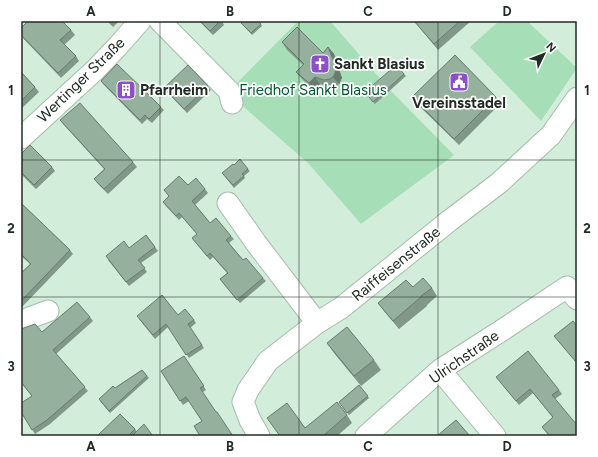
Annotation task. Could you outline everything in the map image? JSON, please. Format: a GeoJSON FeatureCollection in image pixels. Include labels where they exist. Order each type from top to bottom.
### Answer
{"type":"FeatureCollection","features":[{"type":"Feature","properties":{"kind":"street","name":"Wertinger Straße"},"geometry":{"type":"LineString","coordinates":[[21,138],[95,70],[140,21]]}},
{"type":"Feature","properties":{"kind":"street"},"geometry":{"type":"LineString","coordinates":[[160,21],[229,91],[232,103]]}},
{"type":"Feature","properties":{"kind":"street","name":"Raiffeisenstraße"},"geometry":{"type":"LineString","coordinates":[[259,436],[250,420],[243,402],[248,390],[268,361],[317,323],[340,308],[449,221],[500,183],[551,135],[577,98]]}},
{"type":"Feature","properties":{"kind":"street"},"geometry":{"type":"LineString","coordinates":[[228,203],[256,243],[317,323]]}},
{"type":"Feature","properties":{"kind":"street","name":"Ulrichstraße"},"geometry":{"type":"LineString","coordinates":[[366,436],[440,370],[504,329],[572,293]]}},
{"type":"Feature","properties":{"kind":"street"},"geometry":{"type":"LineString","coordinates":[[21,321],[48,311]]}},
{"type":"Feature","properties":{"kind":"street"},"geometry":{"type":"LineString","coordinates":[[440,370],[495,436]]}},
{"type":"Feature","properties":{"kind":"green space","name":"Friedhof Sankt Blasius"},"geometry":{"type":"Polygon","coordinates":[[[298,21],[330,21],[390,90],[454,155],[361,224],[308,163],[239,103],[238,82],[298,21]]]}},
{"type":"Feature","properties":{"kind":"green space"},"geometry":{"type":"Polygon","coordinates":[[[499,21],[527,21],[577,68],[541,121],[470,47],[499,21]]]}},
{"type":"Feature","properties":{"kind":"building"},"geometry":{"type":"Polygon","coordinates":[[[28,21],[62,21],[71,30],[60,40],[76,56],[58,73],[21,35],[21,28],[28,21]]]}},
{"type":"Feature","properties":{"kind":"building"},"geometry":{"type":"Polygon","coordinates":[[[200,21],[220,21],[210,31],[200,21]]]}},
{"type":"Feature","properties":{"kind":"building"},"geometry":{"type":"Polygon","coordinates":[[[243,21],[258,21],[261,24],[251,33],[241,23],[243,21]]]}},
{"type":"Feature","properties":{"kind":"building"},"geometry":{"type":"Polygon","coordinates":[[[414,21],[460,21],[434,44],[414,21]]]}},
{"type":"Feature","properties":{"kind":"building","name":"Sankt Blasius"},"geometry":{"type":"Polygon","coordinates":[[[297,27],[323,53],[328,47],[336,67],[333,77],[324,80],[315,77],[309,83],[296,72],[304,64],[282,42],[297,27]]]}},
{"type":"Feature","properties":{"kind":"building","name":"Vereinsstadel"},"geometry":{"type":"Polygon","coordinates":[[[455,55],[496,97],[454,139],[412,97],[455,55]]]}},
{"type":"Feature","properties":{"kind":"building","name":"Pfarrheim"},"geometry":{"type":"Polygon","coordinates":[[[117,64],[161,107],[149,119],[145,115],[140,120],[101,81],[117,64]]]}},
{"type":"Feature","properties":{"kind":"building"},"geometry":{"type":"Polygon","coordinates":[[[188,65],[208,86],[184,109],[164,88],[188,65]]]}},
{"type":"Feature","properties":{"kind":"building"},"geometry":{"type":"Polygon","coordinates":[[[396,65],[404,74],[373,102],[365,92],[396,65]]]}},
{"type":"Feature","properties":{"kind":"building"},"geometry":{"type":"Polygon","coordinates":[[[21,72],[35,87],[21,101],[21,72]]]}},
{"type":"Feature","properties":{"kind":"building"},"geometry":{"type":"Polygon","coordinates":[[[80,103],[133,162],[104,189],[94,179],[105,169],[60,120],[80,103]]]}},
{"type":"Feature","properties":{"kind":"building"},"geometry":{"type":"Polygon","coordinates":[[[30,145],[52,167],[34,185],[21,172],[21,154],[30,145]]]}},
{"type":"Feature","properties":{"kind":"building"},"geometry":{"type":"Polygon","coordinates":[[[240,159],[248,169],[242,174],[244,176],[233,185],[222,173],[240,159]]]}},
{"type":"Feature","properties":{"kind":"building"},"geometry":{"type":"Polygon","coordinates":[[[179,176],[188,185],[196,178],[205,189],[192,201],[210,223],[216,218],[231,236],[226,240],[243,260],[246,258],[263,278],[237,300],[220,279],[228,273],[210,253],[207,256],[192,238],[197,234],[179,213],[176,216],[163,202],[169,196],[164,190],[179,176]]]}},
{"type":"Feature","properties":{"kind":"building"},"geometry":{"type":"Polygon","coordinates":[[[21,203],[70,250],[21,301],[21,273],[31,264],[21,254],[21,203]]]}},
{"type":"Feature","properties":{"kind":"building"},"geometry":{"type":"Polygon","coordinates":[[[146,235],[155,247],[138,260],[145,268],[126,282],[106,256],[124,241],[129,248],[146,235]]]}},
{"type":"Feature","properties":{"kind":"building"},"geometry":{"type":"Polygon","coordinates":[[[423,278],[432,288],[393,321],[378,303],[406,280],[413,287],[423,278]]]}},
{"type":"Feature","properties":{"kind":"building"},"geometry":{"type":"Polygon","coordinates":[[[162,295],[178,315],[185,309],[194,320],[188,324],[202,345],[186,355],[166,324],[153,335],[137,316],[162,295]]]}},
{"type":"Feature","properties":{"kind":"building"},"geometry":{"type":"Polygon","coordinates":[[[77,302],[90,317],[53,350],[85,387],[47,420],[32,430],[21,412],[21,403],[32,396],[21,382],[21,329],[35,324],[42,332],[77,302]]]}},
{"type":"Feature","properties":{"kind":"building"},"geometry":{"type":"Polygon","coordinates":[[[573,321],[577,326],[576,362],[554,336],[573,321]]]}},
{"type":"Feature","properties":{"kind":"building"},"geometry":{"type":"Polygon","coordinates":[[[347,327],[374,360],[354,376],[327,343],[347,327]]]}},
{"type":"Feature","properties":{"kind":"building"},"geometry":{"type":"Polygon","coordinates":[[[528,351],[559,390],[552,395],[577,425],[577,436],[550,436],[542,427],[553,417],[530,389],[516,401],[496,377],[528,351]]]}},
{"type":"Feature","properties":{"kind":"building"},"geometry":{"type":"Polygon","coordinates":[[[184,356],[204,386],[200,388],[233,436],[200,436],[194,426],[202,421],[186,397],[180,401],[161,371],[184,356]]]}},
{"type":"Feature","properties":{"kind":"building"},"geometry":{"type":"Polygon","coordinates":[[[142,370],[147,376],[109,411],[99,399],[113,386],[115,388],[142,370]]]}},
{"type":"Feature","properties":{"kind":"building"},"geometry":{"type":"Polygon","coordinates":[[[359,385],[368,396],[347,413],[339,402],[359,385]]]}},
{"type":"Feature","properties":{"kind":"building"},"geometry":{"type":"Polygon","coordinates":[[[337,402],[347,415],[323,436],[280,436],[267,418],[287,403],[305,428],[337,402]]]}},
{"type":"Feature","properties":{"kind":"building"},"geometry":{"type":"Polygon","coordinates":[[[120,414],[135,429],[128,436],[98,435],[120,414]]]}},
{"type":"Feature","properties":{"kind":"building"},"geometry":{"type":"Polygon","coordinates":[[[456,420],[470,436],[437,436],[456,420]]]}},
{"type":"Feature","properties":{"kind":"building"},"geometry":{"type":"Polygon","coordinates":[[[144,424],[153,436],[132,436],[144,424]]]}},
{"type":"Feature","properties":{"kind":"place","name":"Sankt Blasius"},"geometry":{"type":"Point","coordinates":[320,64]}},
{"type":"Feature","properties":{"kind":"place","name":"Vereinsstadel"},"geometry":{"type":"Point","coordinates":[459,82]}},
{"type":"Feature","properties":{"kind":"place","name":"Pfarrheim"},"geometry":{"type":"Point","coordinates":[126,90]}}]}
